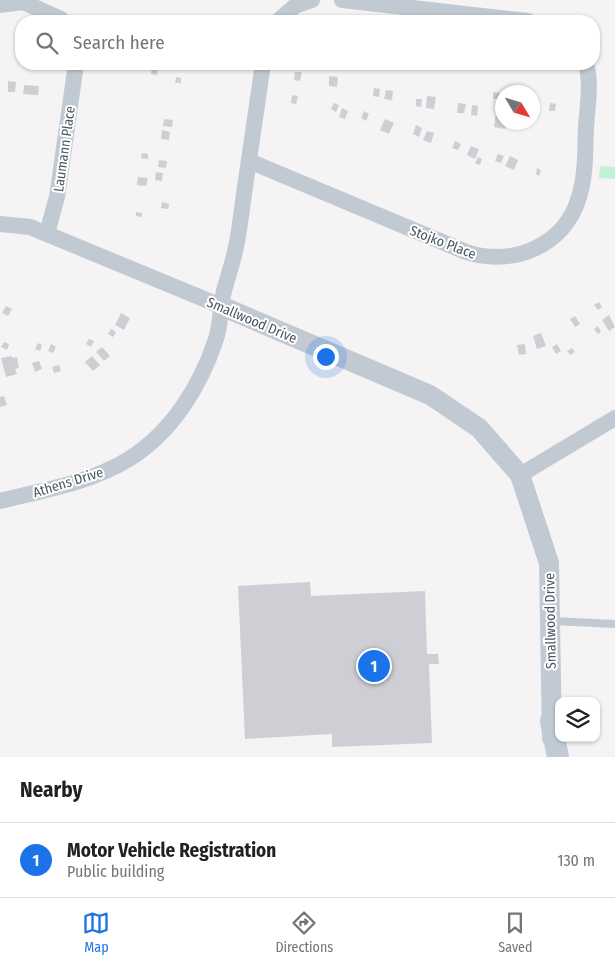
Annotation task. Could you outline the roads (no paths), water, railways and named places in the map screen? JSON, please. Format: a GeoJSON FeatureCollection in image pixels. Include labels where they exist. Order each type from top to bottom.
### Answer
{"type":"FeatureCollection","features":[{"type":"Feature","properties":{"kind":"main road"},"geometry":{"type":"LineString","coordinates":[[548,757],[551,721]]}},
{"type":"Feature","properties":{"kind":"main road"},"geometry":{"type":"LineString","coordinates":[[551,721],[558,757]]}},
{"type":"Feature","properties":{"kind":"street"},"geometry":{"type":"LineString","coordinates":[[285,15],[296,6],[312,0]]}},
{"type":"Feature","properties":{"kind":"street"},"geometry":{"type":"LineString","coordinates":[[342,0],[475,15]]}},
{"type":"Feature","properties":{"kind":"street"},"geometry":{"type":"LineString","coordinates":[[0,5],[23,2],[51,15]]}},
{"type":"Feature","properties":{"kind":"street","name":"Laumann Place"},"geometry":{"type":"LineString","coordinates":[[47,233],[57,198],[75,70]]}},
{"type":"Feature","properties":{"kind":"street"},"geometry":{"type":"LineString","coordinates":[[221,306],[236,248],[262,70]]}},
{"type":"Feature","properties":{"kind":"street","name":"Stojko Place"},"geometry":{"type":"LineString","coordinates":[[249,161],[466,252],[490,258],[526,253],[542,245],[556,234],[570,218],[579,198],[583,178],[589,82],[587,70]]}},
{"type":"Feature","properties":{"kind":"street","name":"Smallwood Drive"},"geometry":{"type":"LineString","coordinates":[[0,224],[30,227],[47,233],[430,395],[479,428],[520,475],[549,563],[551,721],[554,757]]}},
{"type":"Feature","properties":{"kind":"street","name":"Athens Drive"},"geometry":{"type":"LineString","coordinates":[[0,501],[97,476],[129,459],[156,438],[178,414],[196,385],[216,340],[221,306]]}},
{"type":"Feature","properties":{"kind":"street"},"geometry":{"type":"LineString","coordinates":[[520,475],[615,418]]}},
{"type":"Feature","properties":{"kind":"lane"},"geometry":{"type":"LineString","coordinates":[[550,621],[615,624]]}},
{"type":"Feature","properties":{"kind":"place","name":"Motor Vehicle Registration"},"geometry":{"type":"Point","coordinates":[374,666]}}]}
